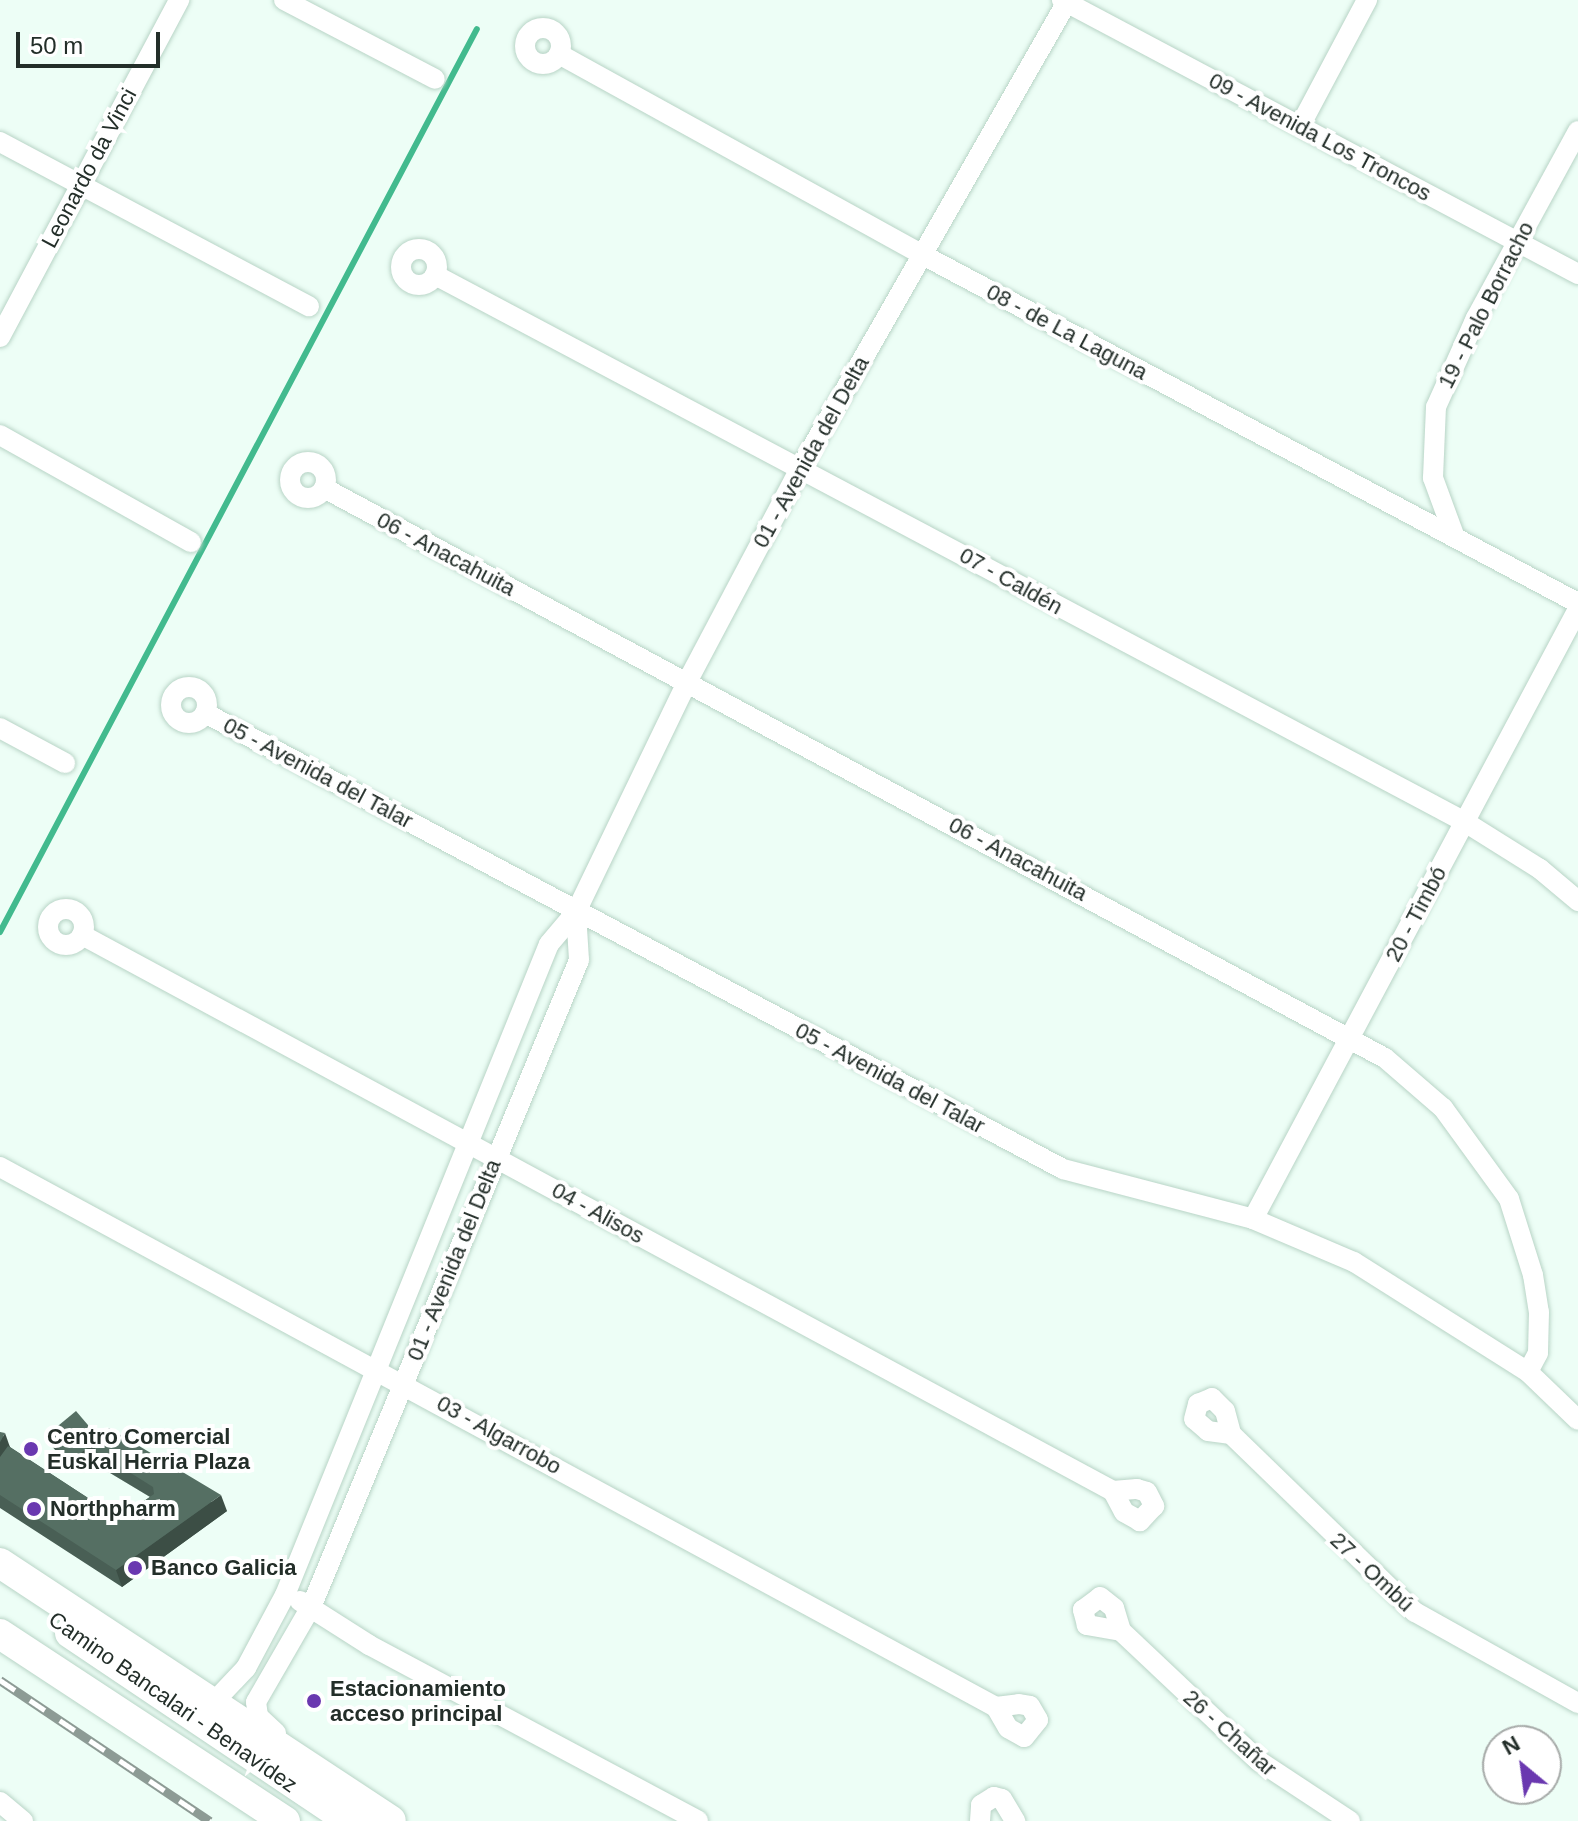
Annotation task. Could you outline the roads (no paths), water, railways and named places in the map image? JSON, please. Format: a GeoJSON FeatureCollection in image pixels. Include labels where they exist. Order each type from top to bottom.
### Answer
{"type":"FeatureCollection","features":[{"type":"Feature","properties":{"kind":"main road"},"geometry":{"type":"LineString","coordinates":[[0,1563],[243,1725],[335,1781],[391,1821]]}},
{"type":"Feature","properties":{"kind":"main road","name":"Camino Bancalari - Benavídez"},"geometry":{"type":"LineString","coordinates":[[0,1578],[82,1642],[350,1821]]}},
{"type":"Feature","properties":{"kind":"main road","name":"Camino Bancalari - Benavídez"},"geometry":{"type":"LineString","coordinates":[[0,1634],[285,1821]]}},
{"type":"Feature","properties":{"kind":"street","name":"Leonardo da Vinci"},"geometry":{"type":"LineString","coordinates":[[0,337],[179,0]]}},
{"type":"Feature","properties":{"kind":"street"},"geometry":{"type":"LineString","coordinates":[[284,0],[435,79]]}},
{"type":"Feature","properties":{"kind":"street"},"geometry":{"type":"LineString","coordinates":[[1300,126],[1367,0]]}},
{"type":"Feature","properties":{"kind":"street","name":"09 - Avenida Los Troncos"},"geometry":{"type":"LineString","coordinates":[[1065,1],[1578,274]]}},
{"type":"Feature","properties":{"kind":"street","name":"01 - Avenida del Delta"},"geometry":{"type":"LineString","coordinates":[[209,1702],[246,1668],[285,1595],[549,944],[576,912],[686,684],[801,467],[1065,1]]}},
{"type":"Feature","properties":{"kind":"street","name":"08 - de La Laguna"},"geometry":{"type":"LineString","coordinates":[[559,54],[921,254],[1454,535],[1578,606]]}},
{"type":"Feature","properties":{"kind":"street","name":"19 - Palo Borracho"},"geometry":{"type":"LineString","coordinates":[[1454,535],[1433,478],[1432,428],[1446,379],[1516,241],[1578,131]]}},
{"type":"Feature","properties":{"kind":"street"},"geometry":{"type":"LineString","coordinates":[[0,142],[309,306]]}},
{"type":"Feature","properties":{"kind":"street","name":"07 - Caldén"},"geometry":{"type":"LineString","coordinates":[[435,275],[1465,822],[1540,869],[1578,901]]}},
{"type":"Feature","properties":{"kind":"street"},"geometry":{"type":"LineString","coordinates":[[0,435],[191,542]]}},
{"type":"Feature","properties":{"kind":"street","name":"06 - Anacahuita"},"geometry":{"type":"LineString","coordinates":[[324,488],[686,684],[1351,1036],[1416,1081],[1443,1108],[1509,1199],[1533,1275],[1539,1312],[1538,1353],[1528,1372]]}},
{"type":"Feature","properties":{"kind":"street","name":"20 - Timbó"},"geometry":{"type":"LineString","coordinates":[[1253,1219],[1578,606]]}},
{"type":"Feature","properties":{"kind":"street","name":"05 - Avenida del Talar"},"geometry":{"type":"LineString","coordinates":[[205,713],[1063,1169],[1253,1219],[1354,1262],[1528,1372],[1578,1420]]}},
{"type":"Feature","properties":{"kind":"street"},"geometry":{"type":"LineString","coordinates":[[0,728],[65,763]]}},
{"type":"Feature","properties":{"kind":"street","name":"01 - Avenida del Delta"},"geometry":{"type":"LineString","coordinates":[[335,1781],[263,1722],[256,1709],[312,1605],[495,1156],[579,960],[576,912]]}},
{"type":"Feature","properties":{"kind":"street","name":"04 - Alisos"},"geometry":{"type":"LineString","coordinates":[[82,935],[1113,1491]]}},
{"type":"Feature","properties":{"kind":"street","name":"03 - Algarrobo"},"geometry":{"type":"LineString","coordinates":[[0,1167],[376,1367],[996,1707]]}},
{"type":"Feature","properties":{"kind":"street","name":"27 - Ombú"},"geometry":{"type":"LineString","coordinates":[[1231,1434],[1415,1612],[1578,1703]]}},
{"type":"Feature","properties":{"kind":"street"},"geometry":{"type":"LineString","coordinates":[[285,1595],[312,1605],[369,1645],[698,1821]]}},
{"type":"Feature","properties":{"kind":"street","name":"01 - Avenida del Delta"},"geometry":{"type":"LineString","coordinates":[[243,1725],[259,1677],[312,1605]]}},
{"type":"Feature","properties":{"kind":"street","name":"26 - Chañar"},"geometry":{"type":"LineString","coordinates":[[1121,1631],[1259,1761],[1350,1821]]}},
{"type":"Feature","properties":{"kind":"street"},"geometry":{"type":"LineString","coordinates":[[980,1821],[981,1805],[994,1797],[1002,1799],[1015,1821]]}},
{"type":"Feature","properties":{"kind":"street"},"geometry":{"type":"LineString","coordinates":[[0,1802],[23,1821]]}},
{"type":"Feature","properties":{"kind":"waterway"},"geometry":{"type":"LineString","coordinates":[[0,932],[477,29]]}},
{"type":"Feature","properties":{"kind":"railway"},"geometry":{"type":"LineString","coordinates":[[0,1680],[210,1821]]}},
{"type":"Feature","properties":{"kind":"place","name":"Centro Comercial Euskal Herria Plaza"},"geometry":{"type":"Point","coordinates":[31,1449]}},
{"type":"Feature","properties":{"kind":"place","name":"Northpharm"},"geometry":{"type":"Point","coordinates":[34,1509]}},
{"type":"Feature","properties":{"kind":"place","name":"Banco Galicia"},"geometry":{"type":"Point","coordinates":[135,1568]}},
{"type":"Feature","properties":{"kind":"place","name":"Estacionamiento acceso principal"},"geometry":{"type":"Point","coordinates":[314,1701]}}]}
